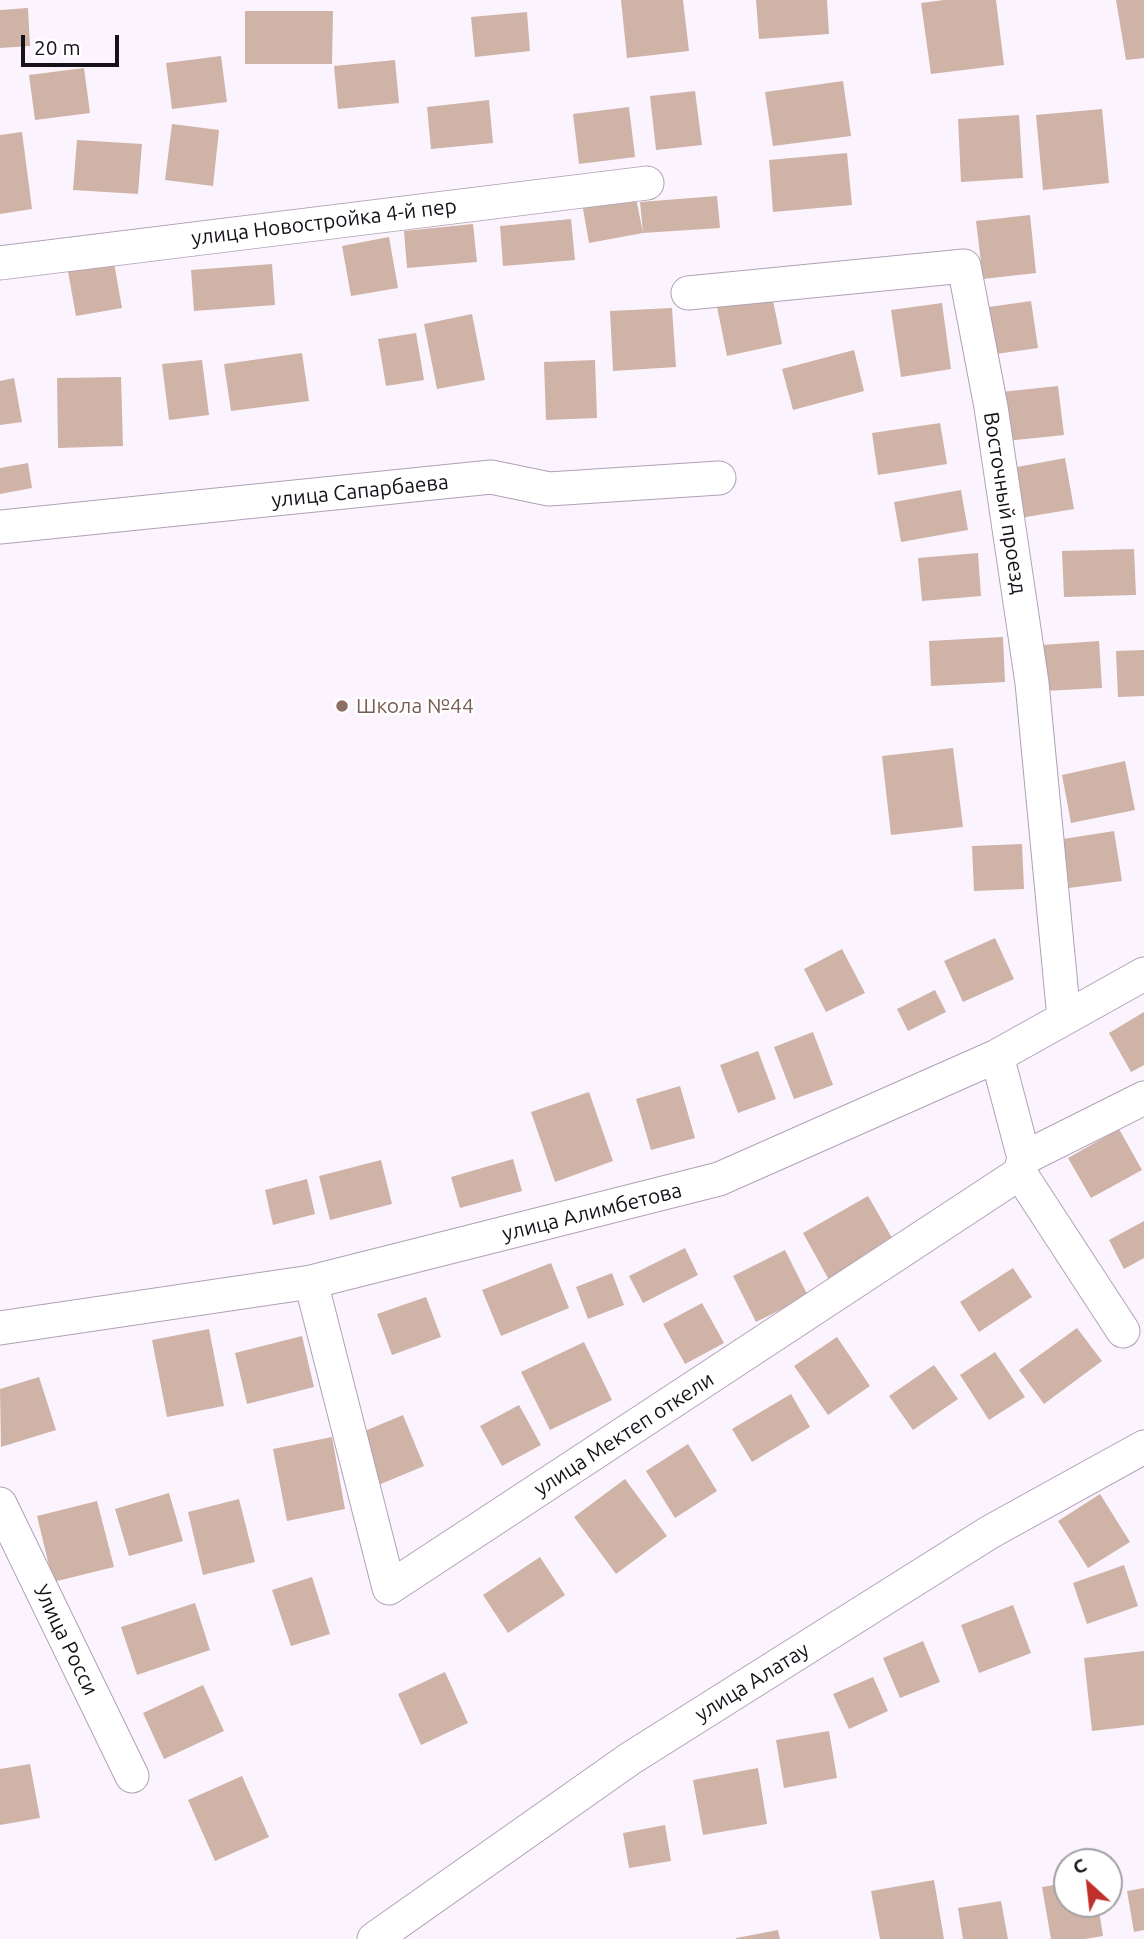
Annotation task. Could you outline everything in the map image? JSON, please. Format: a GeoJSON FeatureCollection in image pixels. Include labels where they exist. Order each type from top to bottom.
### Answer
{"type":"FeatureCollection","features":[{"type":"Feature","properties":{"kind":"street","name":"улица Новостройка 4-й пер"},"geometry":{"type":"LineString","coordinates":[[0,263],[648,183]]}},
{"type":"Feature","properties":{"kind":"street","name":"Восточный проезд"},"geometry":{"type":"LineString","coordinates":[[688,293],[964,266],[991,407],[1032,683],[1064,1018]]}},
{"type":"Feature","properties":{"kind":"street","name":"улица Сапарбаева"},"geometry":{"type":"LineString","coordinates":[[0,527],[491,477],[549,489],[719,478]]}},
{"type":"Feature","properties":{"kind":"street","name":"улица Алимбетова"},"geometry":{"type":"LineString","coordinates":[[0,1328],[311,1282],[719,1180],[997,1056],[1144,974]]}},
{"type":"Feature","properties":{"kind":"street"},"geometry":{"type":"LineString","coordinates":[[997,1056],[1022,1166],[1123,1331]]}},
{"type":"Feature","properties":{"kind":"street"},"geometry":{"type":"LineString","coordinates":[[1022,1166],[1144,1098]]}},
{"type":"Feature","properties":{"kind":"street","name":"улица Мектеп откели"},"geometry":{"type":"LineString","coordinates":[[311,1282],[389,1588],[1022,1166]]}},
{"type":"Feature","properties":{"kind":"street","name":"улица Алатау"},"geometry":{"type":"LineString","coordinates":[[374,1939],[631,1758],[990,1532],[1139,1460]]}},
{"type":"Feature","properties":{"kind":"street","name":"Улица Росси"},"geometry":{"type":"LineString","coordinates":[[0,1504],[132,1776]]}},
{"type":"Feature","properties":{"kind":"building"},"geometry":{"type":"Polygon","coordinates":[[[621,0],[683,0],[689,51],[627,58],[621,0]]]}},
{"type":"Feature","properties":{"kind":"building"},"geometry":{"type":"Polygon","coordinates":[[[756,0],[827,0],[829,34],[759,39],[756,0]]]}},
{"type":"Feature","properties":{"kind":"building"},"geometry":{"type":"Polygon","coordinates":[[[996,0],[1004,65],[931,74],[921,3],[996,0]]]}},
{"type":"Feature","properties":{"kind":"building"},"geometry":{"type":"Polygon","coordinates":[[[1116,0],[1144,0],[1144,58],[1126,60],[1116,0]]]}},
{"type":"Feature","properties":{"kind":"building"},"geometry":{"type":"Polygon","coordinates":[[[28,8],[30,46],[0,48],[0,10],[28,8]]]}},
{"type":"Feature","properties":{"kind":"building"},"geometry":{"type":"Polygon","coordinates":[[[245,11],[333,11],[332,64],[245,64],[245,11]]]}},
{"type":"Feature","properties":{"kind":"building"},"geometry":{"type":"Polygon","coordinates":[[[527,12],[530,51],[475,57],[471,17],[527,12]]]}},
{"type":"Feature","properties":{"kind":"building"},"geometry":{"type":"Polygon","coordinates":[[[221,56],[227,102],[172,109],[166,63],[221,56]]]}},
{"type":"Feature","properties":{"kind":"building"},"geometry":{"type":"Polygon","coordinates":[[[395,60],[399,103],[338,109],[334,66],[395,60]]]}},
{"type":"Feature","properties":{"kind":"building"},"geometry":{"type":"Polygon","coordinates":[[[84,68],[90,113],[35,120],[29,75],[84,68]]]}},
{"type":"Feature","properties":{"kind":"building"},"geometry":{"type":"Polygon","coordinates":[[[843,81],[851,136],[773,146],[765,92],[843,81]]]}},
{"type":"Feature","properties":{"kind":"building"},"geometry":{"type":"Polygon","coordinates":[[[695,91],[702,145],[656,150],[650,96],[695,91]]]}},
{"type":"Feature","properties":{"kind":"building"},"geometry":{"type":"Polygon","coordinates":[[[489,100],[493,143],[431,149],[427,107],[489,100]]]}},
{"type":"Feature","properties":{"kind":"building"},"geometry":{"type":"Polygon","coordinates":[[[629,107],[635,157],[579,164],[573,114],[629,107]]]}},
{"type":"Feature","properties":{"kind":"building"},"geometry":{"type":"Polygon","coordinates":[[[1102,109],[1109,183],[1043,190],[1036,115],[1102,109]]]}},
{"type":"Feature","properties":{"kind":"building"},"geometry":{"type":"Polygon","coordinates":[[[1019,115],[1023,178],[961,182],[958,119],[1019,115]]]}},
{"type":"Feature","properties":{"kind":"building"},"geometry":{"type":"Polygon","coordinates":[[[172,124],[219,130],[213,186],[165,180],[172,124]]]}},
{"type":"Feature","properties":{"kind":"building"},"geometry":{"type":"Polygon","coordinates":[[[22,132],[32,209],[0,214],[0,135],[22,132]]]}},
{"type":"Feature","properties":{"kind":"building"},"geometry":{"type":"Polygon","coordinates":[[[77,140],[142,144],[138,194],[73,190],[77,140]]]}},
{"type":"Feature","properties":{"kind":"building"},"geometry":{"type":"Polygon","coordinates":[[[847,153],[852,205],[773,212],[769,160],[847,153]]]}},
{"type":"Feature","properties":{"kind":"building"},"geometry":{"type":"Polygon","coordinates":[[[635,193],[643,233],[589,243],[582,203],[635,193]]]}},
{"type":"Feature","properties":{"kind":"building"},"geometry":{"type":"Polygon","coordinates":[[[717,196],[720,228],[643,233],[640,202],[717,196]]]}},
{"type":"Feature","properties":{"kind":"building"},"geometry":{"type":"Polygon","coordinates":[[[1030,215],[1036,273],[983,279],[976,221],[1030,215]]]}},
{"type":"Feature","properties":{"kind":"building"},"geometry":{"type":"Polygon","coordinates":[[[571,219],[575,260],[503,266],[500,226],[571,219]]]}},
{"type":"Feature","properties":{"kind":"building"},"geometry":{"type":"Polygon","coordinates":[[[473,224],[477,262],[407,268],[404,231],[473,224]]]}},
{"type":"Feature","properties":{"kind":"building"},"geometry":{"type":"Polygon","coordinates":[[[389,237],[398,288],[351,296],[342,246],[389,237]]]}},
{"type":"Feature","properties":{"kind":"building"},"geometry":{"type":"Polygon","coordinates":[[[113,257],[122,308],[76,316],[67,266],[113,257]]]}},
{"type":"Feature","properties":{"kind":"building"},"geometry":{"type":"Polygon","coordinates":[[[272,264],[275,305],[194,311],[191,270],[272,264]]]}},
{"type":"Feature","properties":{"kind":"building"},"geometry":{"type":"Polygon","coordinates":[[[772,296],[782,344],[727,356],[717,307],[772,296]]]}},
{"type":"Feature","properties":{"kind":"building"},"geometry":{"type":"Polygon","coordinates":[[[1031,301],[1038,348],[989,355],[982,308],[1031,301]]]}},
{"type":"Feature","properties":{"kind":"building"},"geometry":{"type":"Polygon","coordinates":[[[942,303],[951,369],[901,377],[891,310],[942,303]]]}},
{"type":"Feature","properties":{"kind":"building"},"geometry":{"type":"Polygon","coordinates":[[[672,308],[676,367],[613,371],[610,311],[672,308]]]}},
{"type":"Feature","properties":{"kind":"building"},"geometry":{"type":"Polygon","coordinates":[[[472,314],[485,380],[437,389],[424,324],[472,314]]]}},
{"type":"Feature","properties":{"kind":"building"},"geometry":{"type":"Polygon","coordinates":[[[416,333],[424,380],[386,386],[378,339],[416,333]]]}},
{"type":"Feature","properties":{"kind":"building"},"geometry":{"type":"Polygon","coordinates":[[[854,350],[864,391],[793,410],[782,369],[854,350]]]}},
{"type":"Feature","properties":{"kind":"building"},"geometry":{"type":"Polygon","coordinates":[[[302,353],[309,401],[231,411],[224,364],[302,353]]]}},
{"type":"Feature","properties":{"kind":"building"},"geometry":{"type":"Polygon","coordinates":[[[202,360],[209,415],[169,420],[162,364],[202,360]]]}},
{"type":"Feature","properties":{"kind":"building"},"geometry":{"type":"Polygon","coordinates":[[[595,360],[597,418],[546,420],[544,362],[595,360]]]}},
{"type":"Feature","properties":{"kind":"building"},"geometry":{"type":"Polygon","coordinates":[[[121,377],[123,446],[58,448],[57,378],[121,377]]]}},
{"type":"Feature","properties":{"kind":"building"},"geometry":{"type":"Polygon","coordinates":[[[14,378],[22,422],[0,425],[0,381],[14,378]]]}},
{"type":"Feature","properties":{"kind":"building"},"geometry":{"type":"Polygon","coordinates":[[[1058,386],[1064,435],[1006,441],[1001,392],[1058,386]]]}},
{"type":"Feature","properties":{"kind":"building"},"geometry":{"type":"Polygon","coordinates":[[[940,423],[947,464],[878,475],[872,433],[940,423]]]}},
{"type":"Feature","properties":{"kind":"building"},"geometry":{"type":"Polygon","coordinates":[[[1065,458],[1074,509],[1020,518],[1012,468],[1065,458]]]}},
{"type":"Feature","properties":{"kind":"building"},"geometry":{"type":"Polygon","coordinates":[[[28,463],[32,488],[0,494],[0,468],[28,463]]]}},
{"type":"Feature","properties":{"kind":"building"},"geometry":{"type":"Polygon","coordinates":[[[961,490],[968,530],[901,542],[894,502],[961,490]]]}},
{"type":"Feature","properties":{"kind":"building"},"geometry":{"type":"Polygon","coordinates":[[[1134,549],[1136,595],[1064,597],[1062,551],[1134,549]]]}},
{"type":"Feature","properties":{"kind":"building"},"geometry":{"type":"Polygon","coordinates":[[[978,553],[981,596],[922,601],[918,558],[978,553]]]}},
{"type":"Feature","properties":{"kind":"building"},"geometry":{"type":"Polygon","coordinates":[[[1003,637],[1005,682],[931,686],[929,641],[1003,637]]]}},
{"type":"Feature","properties":{"kind":"building"},"geometry":{"type":"Polygon","coordinates":[[[1099,641],[1102,688],[1044,691],[1042,645],[1099,641]]]}},
{"type":"Feature","properties":{"kind":"building"},"geometry":{"type":"Polygon","coordinates":[[[1144,650],[1144,696],[1118,697],[1116,651],[1144,650]]]}},
{"type":"Feature","properties":{"kind":"building"},"geometry":{"type":"Polygon","coordinates":[[[953,748],[963,827],[891,835],[882,756],[953,748]]]}},
{"type":"Feature","properties":{"kind":"building"},"geometry":{"type":"Polygon","coordinates":[[[1125,761],[1135,810],[1071,823],[1062,775],[1125,761]]]}},
{"type":"Feature","properties":{"kind":"building"},"geometry":{"type":"Polygon","coordinates":[[[1114,831],[1122,881],[1069,888],[1063,839],[1114,831]]]}},
{"type":"Feature","properties":{"kind":"building"},"geometry":{"type":"Polygon","coordinates":[[[1022,844],[1024,889],[974,891],[972,846],[1022,844]]]}},
{"type":"Feature","properties":{"kind":"building"},"geometry":{"type":"Polygon","coordinates":[[[995,938],[1014,979],[963,1002],[944,961],[995,938]]]}},
{"type":"Feature","properties":{"kind":"building"},"geometry":{"type":"Polygon","coordinates":[[[842,949],[865,993],[826,1012],[804,969],[842,949]]]}},
{"type":"Feature","properties":{"kind":"building"},"geometry":{"type":"Polygon","coordinates":[[[935,990],[946,1012],[908,1031],[897,1009],[935,990]]]}},
{"type":"Feature","properties":{"kind":"building"},"geometry":{"type":"Polygon","coordinates":[[[1144,1012],[1144,1065],[1131,1072],[1109,1033],[1144,1012]]]}},
{"type":"Feature","properties":{"kind":"building"},"geometry":{"type":"Polygon","coordinates":[[[813,1032],[833,1085],[794,1099],[774,1047],[813,1032]]]}},
{"type":"Feature","properties":{"kind":"building"},"geometry":{"type":"Polygon","coordinates":[[[758,1051],[776,1099],[738,1113],[720,1065],[758,1051]]]}},
{"type":"Feature","properties":{"kind":"building"},"geometry":{"type":"Polygon","coordinates":[[[680,1086],[695,1138],[651,1150],[636,1099],[680,1086]]]}},
{"type":"Feature","properties":{"kind":"building"},"geometry":{"type":"Polygon","coordinates":[[[589,1092],[613,1161],[555,1182],[531,1112],[589,1092]]]}},
{"type":"Feature","properties":{"kind":"building"},"geometry":{"type":"Polygon","coordinates":[[[1119,1129],[1142,1170],[1091,1198],[1068,1158],[1119,1129]]]}},
{"type":"Feature","properties":{"kind":"building"},"geometry":{"type":"Polygon","coordinates":[[[513,1159],[522,1191],[460,1208],[451,1177],[513,1159]]]}},
{"type":"Feature","properties":{"kind":"building"},"geometry":{"type":"Polygon","coordinates":[[[381,1160],[392,1204],[330,1220],[319,1176],[381,1160]]]}},
{"type":"Feature","properties":{"kind":"building"},"geometry":{"type":"Polygon","coordinates":[[[307,1179],[315,1214],[273,1225],[265,1190],[307,1179]]]}},
{"type":"Feature","properties":{"kind":"building"},"geometry":{"type":"Polygon","coordinates":[[[868,1196],[895,1243],[829,1280],[803,1233],[868,1196]]]}},
{"type":"Feature","properties":{"kind":"building"},"geometry":{"type":"Polygon","coordinates":[[[1144,1221],[1144,1258],[1124,1269],[1109,1240],[1144,1221]]]}},
{"type":"Feature","properties":{"kind":"building"},"geometry":{"type":"Polygon","coordinates":[[[685,1248],[698,1275],[643,1303],[629,1276],[685,1248]]]}},
{"type":"Feature","properties":{"kind":"building"},"geometry":{"type":"Polygon","coordinates":[[[785,1250],[808,1296],[756,1322],[733,1276],[785,1250]]]}},
{"type":"Feature","properties":{"kind":"building"},"geometry":{"type":"Polygon","coordinates":[[[551,1263],[569,1308],[501,1336],[482,1290],[551,1263]]]}},
{"type":"Feature","properties":{"kind":"building"},"geometry":{"type":"Polygon","coordinates":[[[1013,1268],[1032,1297],[979,1332],[960,1302],[1013,1268]]]}},
{"type":"Feature","properties":{"kind":"building"},"geometry":{"type":"Polygon","coordinates":[[[612,1273],[624,1305],[588,1319],[576,1287],[612,1273]]]}},
{"type":"Feature","properties":{"kind":"building"},"geometry":{"type":"Polygon","coordinates":[[[426,1297],[441,1337],[392,1355],[377,1314],[426,1297]]]}},
{"type":"Feature","properties":{"kind":"building"},"geometry":{"type":"Polygon","coordinates":[[[702,1303],[724,1343],[685,1364],[663,1324],[702,1303]]]}},
{"type":"Feature","properties":{"kind":"building"},"geometry":{"type":"Polygon","coordinates":[[[1077,1328],[1102,1361],[1044,1404],[1019,1370],[1077,1328]]]}},
{"type":"Feature","properties":{"kind":"building"},"geometry":{"type":"Polygon","coordinates":[[[209,1329],[224,1406],[167,1417],[152,1340],[209,1329]]]}},
{"type":"Feature","properties":{"kind":"building"},"geometry":{"type":"Polygon","coordinates":[[[302,1336],[314,1387],[247,1404],[235,1353],[302,1336]]]}},
{"type":"Feature","properties":{"kind":"building"},"geometry":{"type":"Polygon","coordinates":[[[837,1337],[870,1386],[828,1415],[794,1366],[837,1337]]]}},
{"type":"Feature","properties":{"kind":"building"},"geometry":{"type":"Polygon","coordinates":[[[584,1342],[612,1400],[550,1430],[521,1372],[584,1342]]]}},
{"type":"Feature","properties":{"kind":"building"},"geometry":{"type":"Polygon","coordinates":[[[995,1352],[1025,1397],[989,1420],[960,1375],[995,1352]]]}},
{"type":"Feature","properties":{"kind":"building"},"geometry":{"type":"Polygon","coordinates":[[[934,1365],[958,1399],[913,1430],[889,1396],[934,1365]]]}},
{"type":"Feature","properties":{"kind":"building"},"geometry":{"type":"Polygon","coordinates":[[[39,1377],[56,1430],[1,1447],[0,1389],[39,1377]]]}},
{"type":"Feature","properties":{"kind":"building"},"geometry":{"type":"Polygon","coordinates":[[[791,1394],[810,1427],[752,1462],[732,1429],[791,1394]]]}},
{"type":"Feature","properties":{"kind":"building"},"geometry":{"type":"Polygon","coordinates":[[[519,1405],[541,1445],[502,1466],[480,1426],[519,1405]]]}},
{"type":"Feature","properties":{"kind":"building"},"geometry":{"type":"Polygon","coordinates":[[[403,1415],[424,1466],[376,1486],[355,1435],[403,1415]]]}},
{"type":"Feature","properties":{"kind":"building"},"geometry":{"type":"Polygon","coordinates":[[[332,1437],[345,1509],[287,1521],[273,1449],[332,1437]]]}},
{"type":"Feature","properties":{"kind":"building"},"geometry":{"type":"Polygon","coordinates":[[[688,1444],[717,1491],[675,1518],[646,1471],[688,1444]]]}},
{"type":"Feature","properties":{"kind":"building"},"geometry":{"type":"Polygon","coordinates":[[[625,1479],[667,1536],[616,1574],[574,1517],[625,1479]]]}},
{"type":"Feature","properties":{"kind":"building"},"geometry":{"type":"Polygon","coordinates":[[[169,1493],[183,1541],[129,1556],[115,1509],[169,1493]]]}},
{"type":"Feature","properties":{"kind":"building"},"geometry":{"type":"Polygon","coordinates":[[[1100,1494],[1130,1542],[1088,1568],[1058,1521],[1100,1494]]]}},
{"type":"Feature","properties":{"kind":"building"},"geometry":{"type":"Polygon","coordinates":[[[239,1499],[255,1562],[203,1575],[188,1512],[239,1499]]]}},
{"type":"Feature","properties":{"kind":"building"},"geometry":{"type":"Polygon","coordinates":[[[97,1501],[114,1567],[53,1582],[37,1516],[97,1501]]]}},
{"type":"Feature","properties":{"kind":"building"},"geometry":{"type":"Polygon","coordinates":[[[540,1557],[565,1595],[508,1633],[483,1595],[540,1557]]]}},
{"type":"Feature","properties":{"kind":"building"},"geometry":{"type":"Polygon","coordinates":[[[1124,1565],[1138,1606],[1087,1624],[1073,1583],[1124,1565]]]}},
{"type":"Feature","properties":{"kind":"building"},"geometry":{"type":"Polygon","coordinates":[[[312,1577],[330,1634],[291,1646],[272,1590],[312,1577]]]}},
{"type":"Feature","properties":{"kind":"building"},"geometry":{"type":"Polygon","coordinates":[[[195,1603],[210,1650],[137,1675],[121,1627],[195,1603]]]}},
{"type":"Feature","properties":{"kind":"building"},"geometry":{"type":"Polygon","coordinates":[[[1013,1605],[1031,1653],[979,1673],[961,1625],[1013,1605]]]}},
{"type":"Feature","properties":{"kind":"building"},"geometry":{"type":"Polygon","coordinates":[[[923,1641],[940,1682],[900,1698],[883,1658],[923,1641]]]}},
{"type":"Feature","properties":{"kind":"building"},"geometry":{"type":"Polygon","coordinates":[[[1144,1651],[1144,1725],[1092,1731],[1084,1658],[1144,1651]]]}},
{"type":"Feature","properties":{"kind":"building"},"geometry":{"type":"Polygon","coordinates":[[[445,1672],[468,1723],[421,1745],[398,1694],[445,1672]]]}},
{"type":"Feature","properties":{"kind":"building"},"geometry":{"type":"Polygon","coordinates":[[[873,1677],[888,1711],[849,1729],[833,1694],[873,1677]]]}},
{"type":"Feature","properties":{"kind":"building"},"geometry":{"type":"Polygon","coordinates":[[[203,1685],[224,1731],[164,1759],[143,1713],[203,1685]]]}},
{"type":"Feature","properties":{"kind":"building"},"geometry":{"type":"Polygon","coordinates":[[[829,1731],[837,1778],[784,1788],[776,1740],[829,1731]]]}},
{"type":"Feature","properties":{"kind":"building"},"geometry":{"type":"Polygon","coordinates":[[[30,1764],[40,1818],[0,1825],[0,1769],[30,1764]]]}},
{"type":"Feature","properties":{"kind":"building"},"geometry":{"type":"Polygon","coordinates":[[[758,1768],[767,1824],[703,1835],[693,1780],[758,1768]]]}},
{"type":"Feature","properties":{"kind":"building"},"geometry":{"type":"Polygon","coordinates":[[[242,1776],[269,1837],[215,1861],[188,1800],[242,1776]]]}},
{"type":"Feature","properties":{"kind":"building"},"geometry":{"type":"Polygon","coordinates":[[[665,1825],[671,1861],[629,1868],[623,1833],[665,1825]]]}},
{"type":"Feature","properties":{"kind":"building"},"geometry":{"type":"Polygon","coordinates":[[[934,1880],[944,1939],[880,1939],[871,1891],[934,1880]]]}},
{"type":"Feature","properties":{"kind":"building"},"geometry":{"type":"Polygon","coordinates":[[[1053,1885],[1053,1918],[1100,1918],[1103,1936],[1051,1939],[1042,1887],[1053,1885]]]}},
{"type":"Feature","properties":{"kind":"building"},"geometry":{"type":"Polygon","coordinates":[[[1144,1888],[1144,1930],[1134,1932],[1127,1891],[1144,1888]]]}},
{"type":"Feature","properties":{"kind":"building"},"geometry":{"type":"Polygon","coordinates":[[[1001,1901],[1008,1939],[963,1939],[958,1908],[1001,1901]]]}},
{"type":"Feature","properties":{"kind":"building"},"geometry":{"type":"Polygon","coordinates":[[[778,1930],[780,1939],[736,1939],[736,1938],[778,1930]]]}},
{"type":"Feature","properties":{"kind":"place","name":"Школа №44"},"geometry":{"type":"Point","coordinates":[342,706]}}]}
